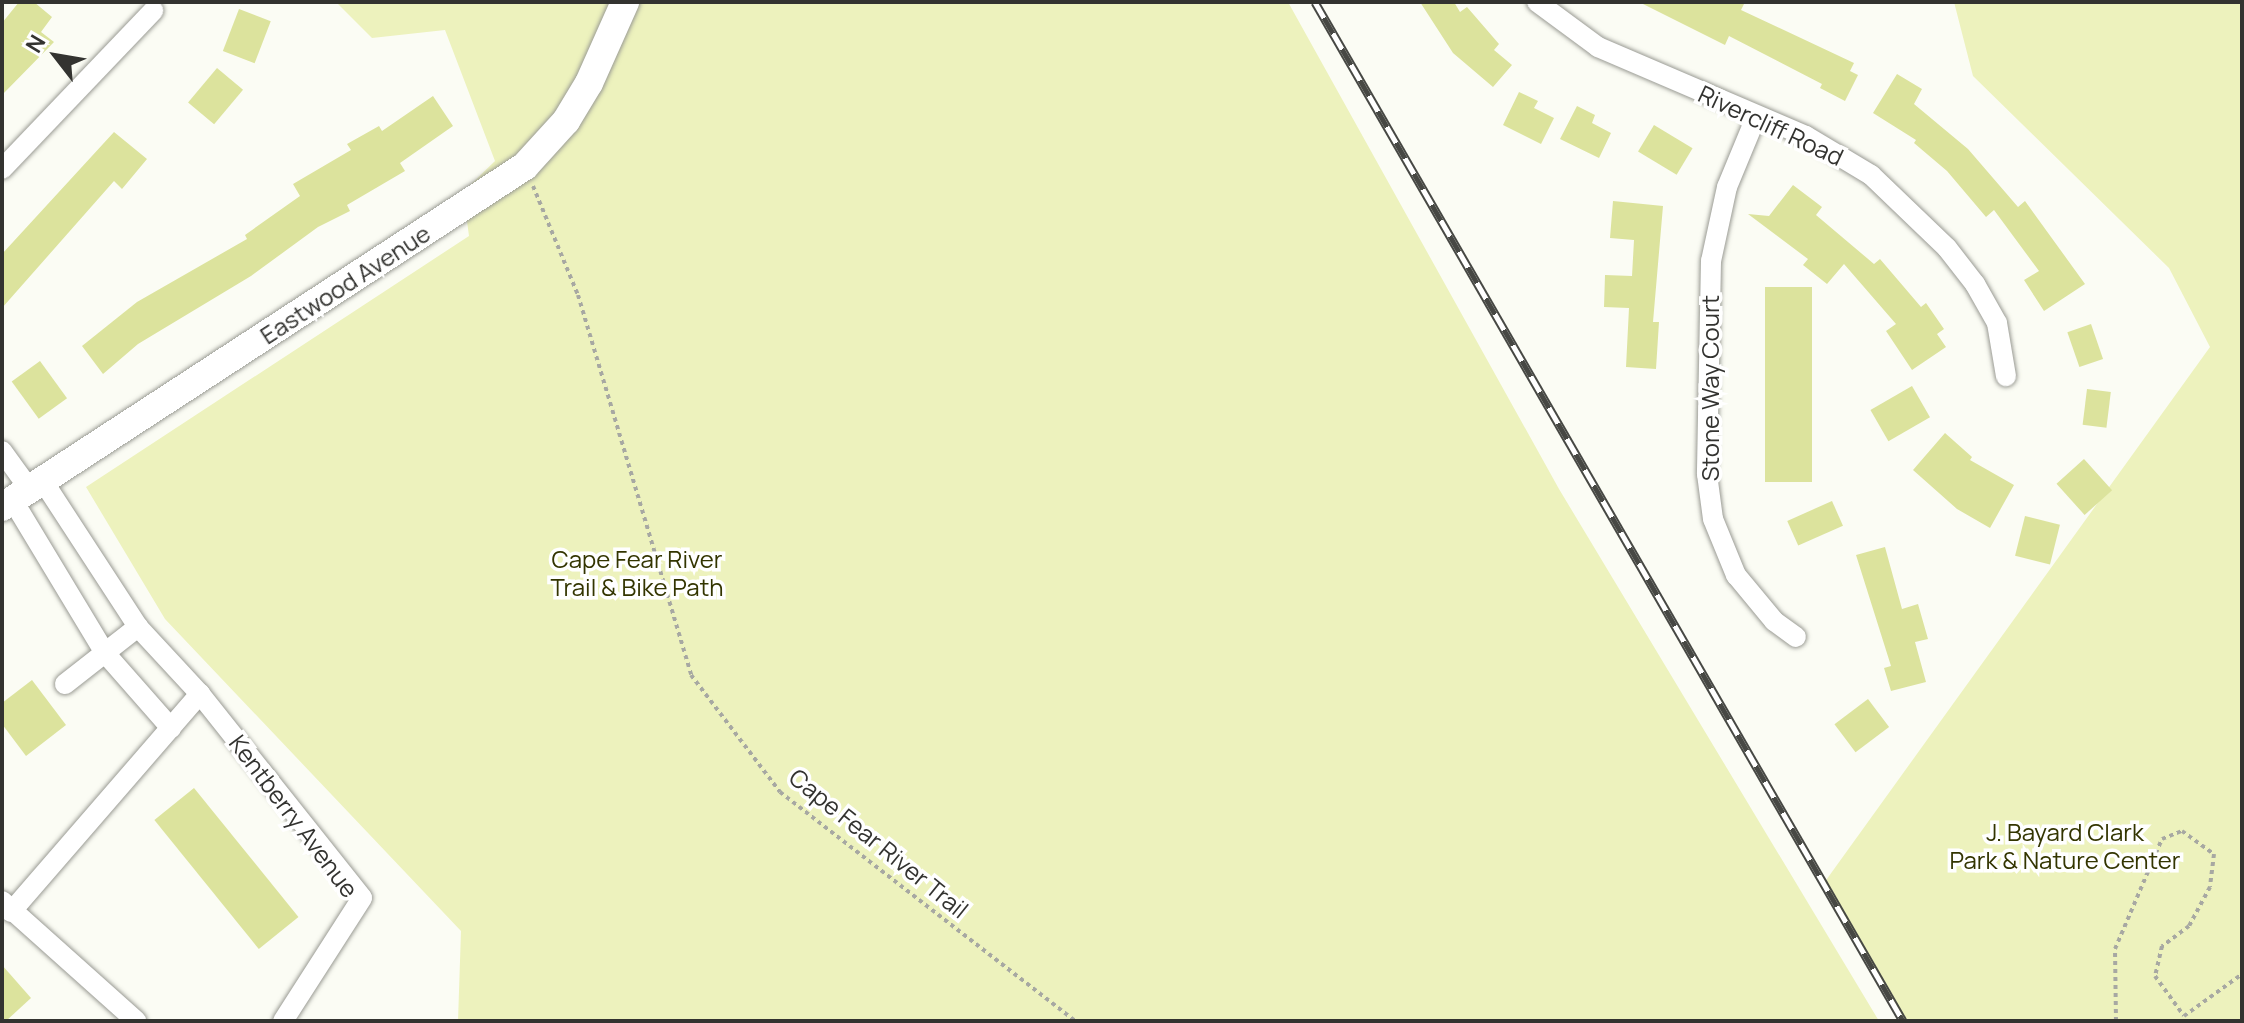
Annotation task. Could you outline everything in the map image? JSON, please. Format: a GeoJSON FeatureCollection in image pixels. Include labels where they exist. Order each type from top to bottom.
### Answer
{"type":"FeatureCollection","features":[{"type":"Feature","properties":{"kind":"street","name":"Eastwood Avenue"},"geometry":{"type":"LineString","coordinates":[[21,493],[525,166],[582,95],[625,2]]}},
{"type":"Feature","properties":{"kind":"street","name":"Rivercliff Road"},"geometry":{"type":"LineString","coordinates":[[1537,2],[1598,47],[1834,150],[1905,204],[1947,248],[1991,309],[2006,376]]}},
{"type":"Feature","properties":{"kind":"street"},"geometry":{"type":"LineString","coordinates":[[2,169],[153,11]]}},
{"type":"Feature","properties":{"kind":"street","name":"Stone Way Court"},"geometry":{"type":"LineString","coordinates":[[1756,117],[1727,187],[1711,261],[1707,474],[1713,519],[1736,575],[1774,621],[1796,637]]}},
{"type":"Feature","properties":{"kind":"street"},"geometry":{"type":"LineString","coordinates":[[2,451],[105,653],[171,728]]}},
{"type":"Feature","properties":{"kind":"street","name":"Kentberry Avenue"},"geometry":{"type":"LineString","coordinates":[[21,493],[200,694],[362,898],[283,1021]]}},
{"type":"Feature","properties":{"kind":"street"},"geometry":{"type":"LineString","coordinates":[[65,684],[138,627]]}},
{"type":"Feature","properties":{"kind":"street"},"geometry":{"type":"LineString","coordinates":[[136,1021],[6,906],[200,694]]}},
{"type":"Feature","properties":{"kind":"path","name":"Cape Fear River Trail"},"geometry":{"type":"LineString","coordinates":[[525,166],[578,295],[691,675],[780,792],[1075,1021]]}},
{"type":"Feature","properties":{"kind":"path"},"geometry":{"type":"LineString","coordinates":[[2116,1021],[2115,949],[2162,839],[2182,831],[2214,854],[2210,887],[2189,926],[2162,946],[2155,976],[2184,1016],[2242,974]]}},
{"type":"Feature","properties":{"kind":"green space","name":"Cape Fear River Trail & Bike Path"},"geometry":{"type":"Polygon","coordinates":[[[336,2],[1288,2],[1559,489],[1879,1021],[458,1021],[461,931],[165,619],[86,487],[469,236],[463,192],[495,161],[445,30],[372,38],[336,2]]]}},
{"type":"Feature","properties":{"kind":"green space","name":"J. Bayard Clark Park & Nature Center"},"geometry":{"type":"Polygon","coordinates":[[[1954,2],[2242,2],[2242,1021],[1904,1021],[1824,883],[2210,347],[2169,268],[1973,76],[1954,2]]]}},
{"type":"Feature","properties":{"kind":"building"},"geometry":{"type":"Polygon","coordinates":[[[19,2],[34,2],[52,17],[41,32],[54,42],[2,95],[2,23],[19,2]]]}},
{"type":"Feature","properties":{"kind":"building"},"geometry":{"type":"Polygon","coordinates":[[[1420,2],[1454,2],[1460,12],[1467,7],[1499,44],[1494,50],[1512,65],[1493,87],[1453,53],[1420,2]]]}},
{"type":"Feature","properties":{"kind":"building"},"geometry":{"type":"Polygon","coordinates":[[[1639,2],[1745,2],[1741,10],[1854,63],[1850,71],[1858,75],[1845,101],[1820,88],[1822,84],[1729,36],[1725,45],[1639,2]]]}},
{"type":"Feature","properties":{"kind":"building"},"geometry":{"type":"Polygon","coordinates":[[[239,9],[271,21],[255,63],[223,51],[239,9]]]}},
{"type":"Feature","properties":{"kind":"building"},"geometry":{"type":"Polygon","coordinates":[[[217,68],[243,90],[214,124],[188,102],[217,68]]]}},
{"type":"Feature","properties":{"kind":"building"},"geometry":{"type":"Polygon","coordinates":[[[1897,74],[1922,89],[1914,104],[1968,149],[2018,207],[2025,201],[2085,284],[2044,311],[2024,280],[2039,271],[1994,210],[1986,217],[1947,171],[1914,143],[1916,140],[1873,113],[1897,74]]]}},
{"type":"Feature","properties":{"kind":"building"},"geometry":{"type":"Polygon","coordinates":[[[1519,92],[1538,101],[1534,108],[1554,118],[1541,144],[1503,125],[1519,92]]]}},
{"type":"Feature","properties":{"kind":"building"},"geometry":{"type":"Polygon","coordinates":[[[433,96],[453,126],[400,163],[405,171],[347,205],[350,211],[318,227],[251,276],[138,344],[103,374],[82,346],[137,302],[247,239],[245,235],[300,196],[293,184],[351,150],[347,144],[379,126],[382,131],[433,96]]]}},
{"type":"Feature","properties":{"kind":"building"},"geometry":{"type":"Polygon","coordinates":[[[1577,106],[1595,115],[1592,123],[1611,133],[1599,158],[1560,139],[1577,106]]]}},
{"type":"Feature","properties":{"kind":"building"},"geometry":{"type":"Polygon","coordinates":[[[1654,125],[1693,148],[1677,175],[1638,152],[1654,125]]]}},
{"type":"Feature","properties":{"kind":"building"},"geometry":{"type":"Polygon","coordinates":[[[114,132],[147,159],[122,189],[114,181],[2,308],[2,254],[114,132]]]}},
{"type":"Feature","properties":{"kind":"building"},"geometry":{"type":"Polygon","coordinates":[[[1793,185],[1822,207],[1816,215],[1874,264],[1880,259],[1921,307],[1926,303],[1944,329],[1937,334],[1946,347],[1912,370],[1886,331],[1896,324],[1844,264],[1827,284],[1803,265],[1808,259],[1748,214],[1769,216],[1793,185]]]}},
{"type":"Feature","properties":{"kind":"building"},"geometry":{"type":"Polygon","coordinates":[[[1613,201],[1663,206],[1653,322],[1659,322],[1656,369],[1626,367],[1629,308],[1604,307],[1605,275],[1632,276],[1634,240],[1610,238],[1613,201]]]}},
{"type":"Feature","properties":{"kind":"building"},"geometry":{"type":"Polygon","coordinates":[[[1765,287],[1812,287],[1812,482],[1765,482],[1765,287]]]}},
{"type":"Feature","properties":{"kind":"building"},"geometry":{"type":"Polygon","coordinates":[[[2091,324],[2103,359],[2079,367],[2067,332],[2091,324]]]}},
{"type":"Feature","properties":{"kind":"building"},"geometry":{"type":"Polygon","coordinates":[[[40,361],[67,398],[39,419],[12,382],[40,361]]]}},
{"type":"Feature","properties":{"kind":"building"},"geometry":{"type":"Polygon","coordinates":[[[1912,386],[1930,417],[1888,441],[1870,410],[1912,386]]]}},
{"type":"Feature","properties":{"kind":"building"},"geometry":{"type":"Polygon","coordinates":[[[2087,389],[2111,392],[2106,428],[2083,425],[2087,389]]]}},
{"type":"Feature","properties":{"kind":"building"},"geometry":{"type":"Polygon","coordinates":[[[1945,433],[1972,457],[1970,460],[2014,485],[1990,528],[1957,509],[1913,470],[1945,433]]]}},
{"type":"Feature","properties":{"kind":"building"},"geometry":{"type":"Polygon","coordinates":[[[2084,459],[2112,490],[2085,515],[2057,484],[2084,459]]]}},
{"type":"Feature","properties":{"kind":"building"},"geometry":{"type":"Polygon","coordinates":[[[1832,501],[1843,526],[1798,546],[1787,521],[1832,501]]]}},
{"type":"Feature","properties":{"kind":"building"},"geometry":{"type":"Polygon","coordinates":[[[2025,516],[2060,525],[2050,564],[2015,556],[2025,516]]]}},
{"type":"Feature","properties":{"kind":"building"},"geometry":{"type":"Polygon","coordinates":[[[1885,547],[1902,609],[1918,604],[1928,639],[1915,642],[1926,682],[1891,691],[1884,668],[1891,666],[1856,555],[1885,547]]]}},
{"type":"Feature","properties":{"kind":"building"},"geometry":{"type":"Polygon","coordinates":[[[32,680],[66,725],[26,756],[2,724],[2,703],[32,680]]]}},
{"type":"Feature","properties":{"kind":"building"},"geometry":{"type":"Polygon","coordinates":[[[1868,699],[1889,727],[1856,752],[1834,724],[1868,699]]]}},
{"type":"Feature","properties":{"kind":"building"},"geometry":{"type":"Polygon","coordinates":[[[194,788],[298,917],[259,949],[154,820],[194,788]]]}},
{"type":"Feature","properties":{"kind":"building"},"geometry":{"type":"Polygon","coordinates":[[[2,965],[31,998],[6,1021],[2,1021],[2,965]]]}},
{"type":"Feature","properties":{"kind":"railway"},"geometry":{"type":"LineString","coordinates":[[1315,2],[1903,1021]]}}]}
